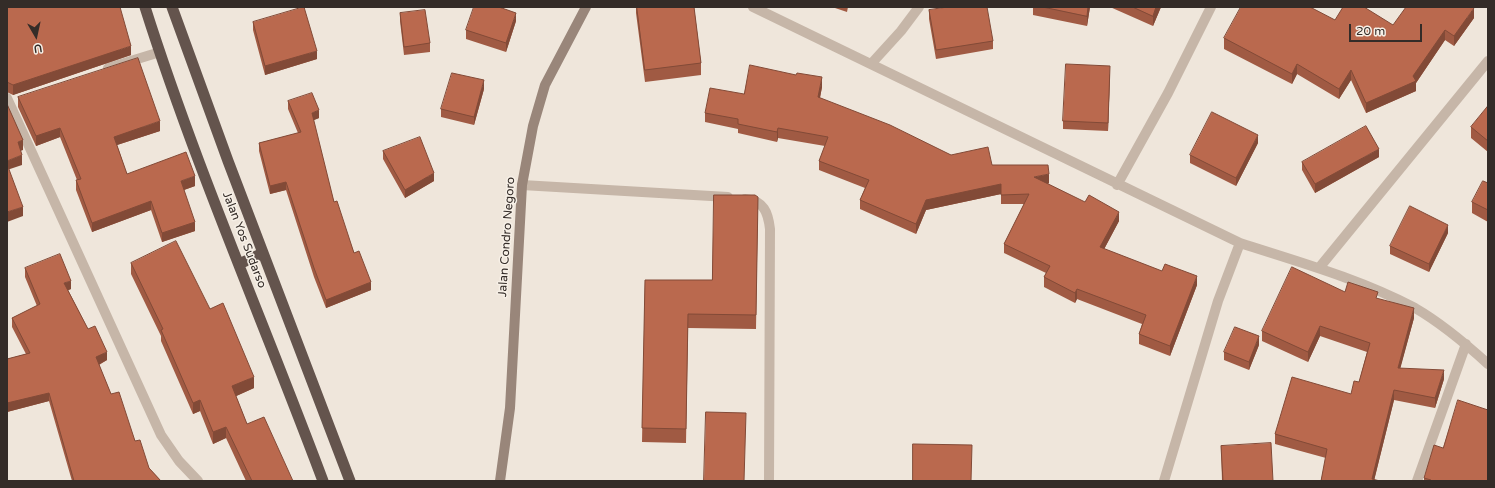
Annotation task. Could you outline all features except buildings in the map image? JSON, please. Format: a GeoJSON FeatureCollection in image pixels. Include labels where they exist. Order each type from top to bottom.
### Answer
{"type":"FeatureCollection","features":[{"type":"Feature","properties":{"kind":"highway","name":"Jalan Yos Sudarso"},"geometry":{"type":"LineString","coordinates":[[145,7],[160,52],[239,264],[323,481]]}},
{"type":"Feature","properties":{"kind":"highway","name":"Jalan Yos Sudarso"},"geometry":{"type":"LineString","coordinates":[[172,7],[228,161],[350,481]]}},
{"type":"Feature","properties":{"kind":"highway"},"geometry":{"type":"LineString","coordinates":[[239,264],[263,253]]}},
{"type":"Feature","properties":{"kind":"main road","name":"Jalan Condro Negoro"},"geometry":{"type":"LineString","coordinates":[[500,481],[510,408],[522,185],[533,126],[545,85],[586,7]]}},
{"type":"Feature","properties":{"kind":"street"},"geometry":{"type":"LineString","coordinates":[[753,7],[1117,185],[1240,243],[1319,268],[1369,286],[1416,309],[1466,344],[1488,364]]}},
{"type":"Feature","properties":{"kind":"street"},"geometry":{"type":"LineString","coordinates":[[871,64],[901,31],[919,7]]}},
{"type":"Feature","properties":{"kind":"street"},"geometry":{"type":"LineString","coordinates":[[1117,185],[1168,93],[1211,7]]}},
{"type":"Feature","properties":{"kind":"street"},"geometry":{"type":"LineString","coordinates":[[96,73],[160,52]]}},
{"type":"Feature","properties":{"kind":"street"},"geometry":{"type":"LineString","coordinates":[[1319,268],[1488,61]]}},
{"type":"Feature","properties":{"kind":"street"},"geometry":{"type":"LineString","coordinates":[[11,100],[161,435],[179,461],[198,481]]}},
{"type":"Feature","properties":{"kind":"street"},"geometry":{"type":"LineString","coordinates":[[522,185],[745,199],[759,203],[765,208],[768,215],[770,229],[769,481]]}},
{"type":"Feature","properties":{"kind":"street"},"geometry":{"type":"LineString","coordinates":[[1164,481],[1218,301],[1240,243]]}},
{"type":"Feature","properties":{"kind":"street"},"geometry":{"type":"LineString","coordinates":[[1417,481],[1466,344]]}}]}
